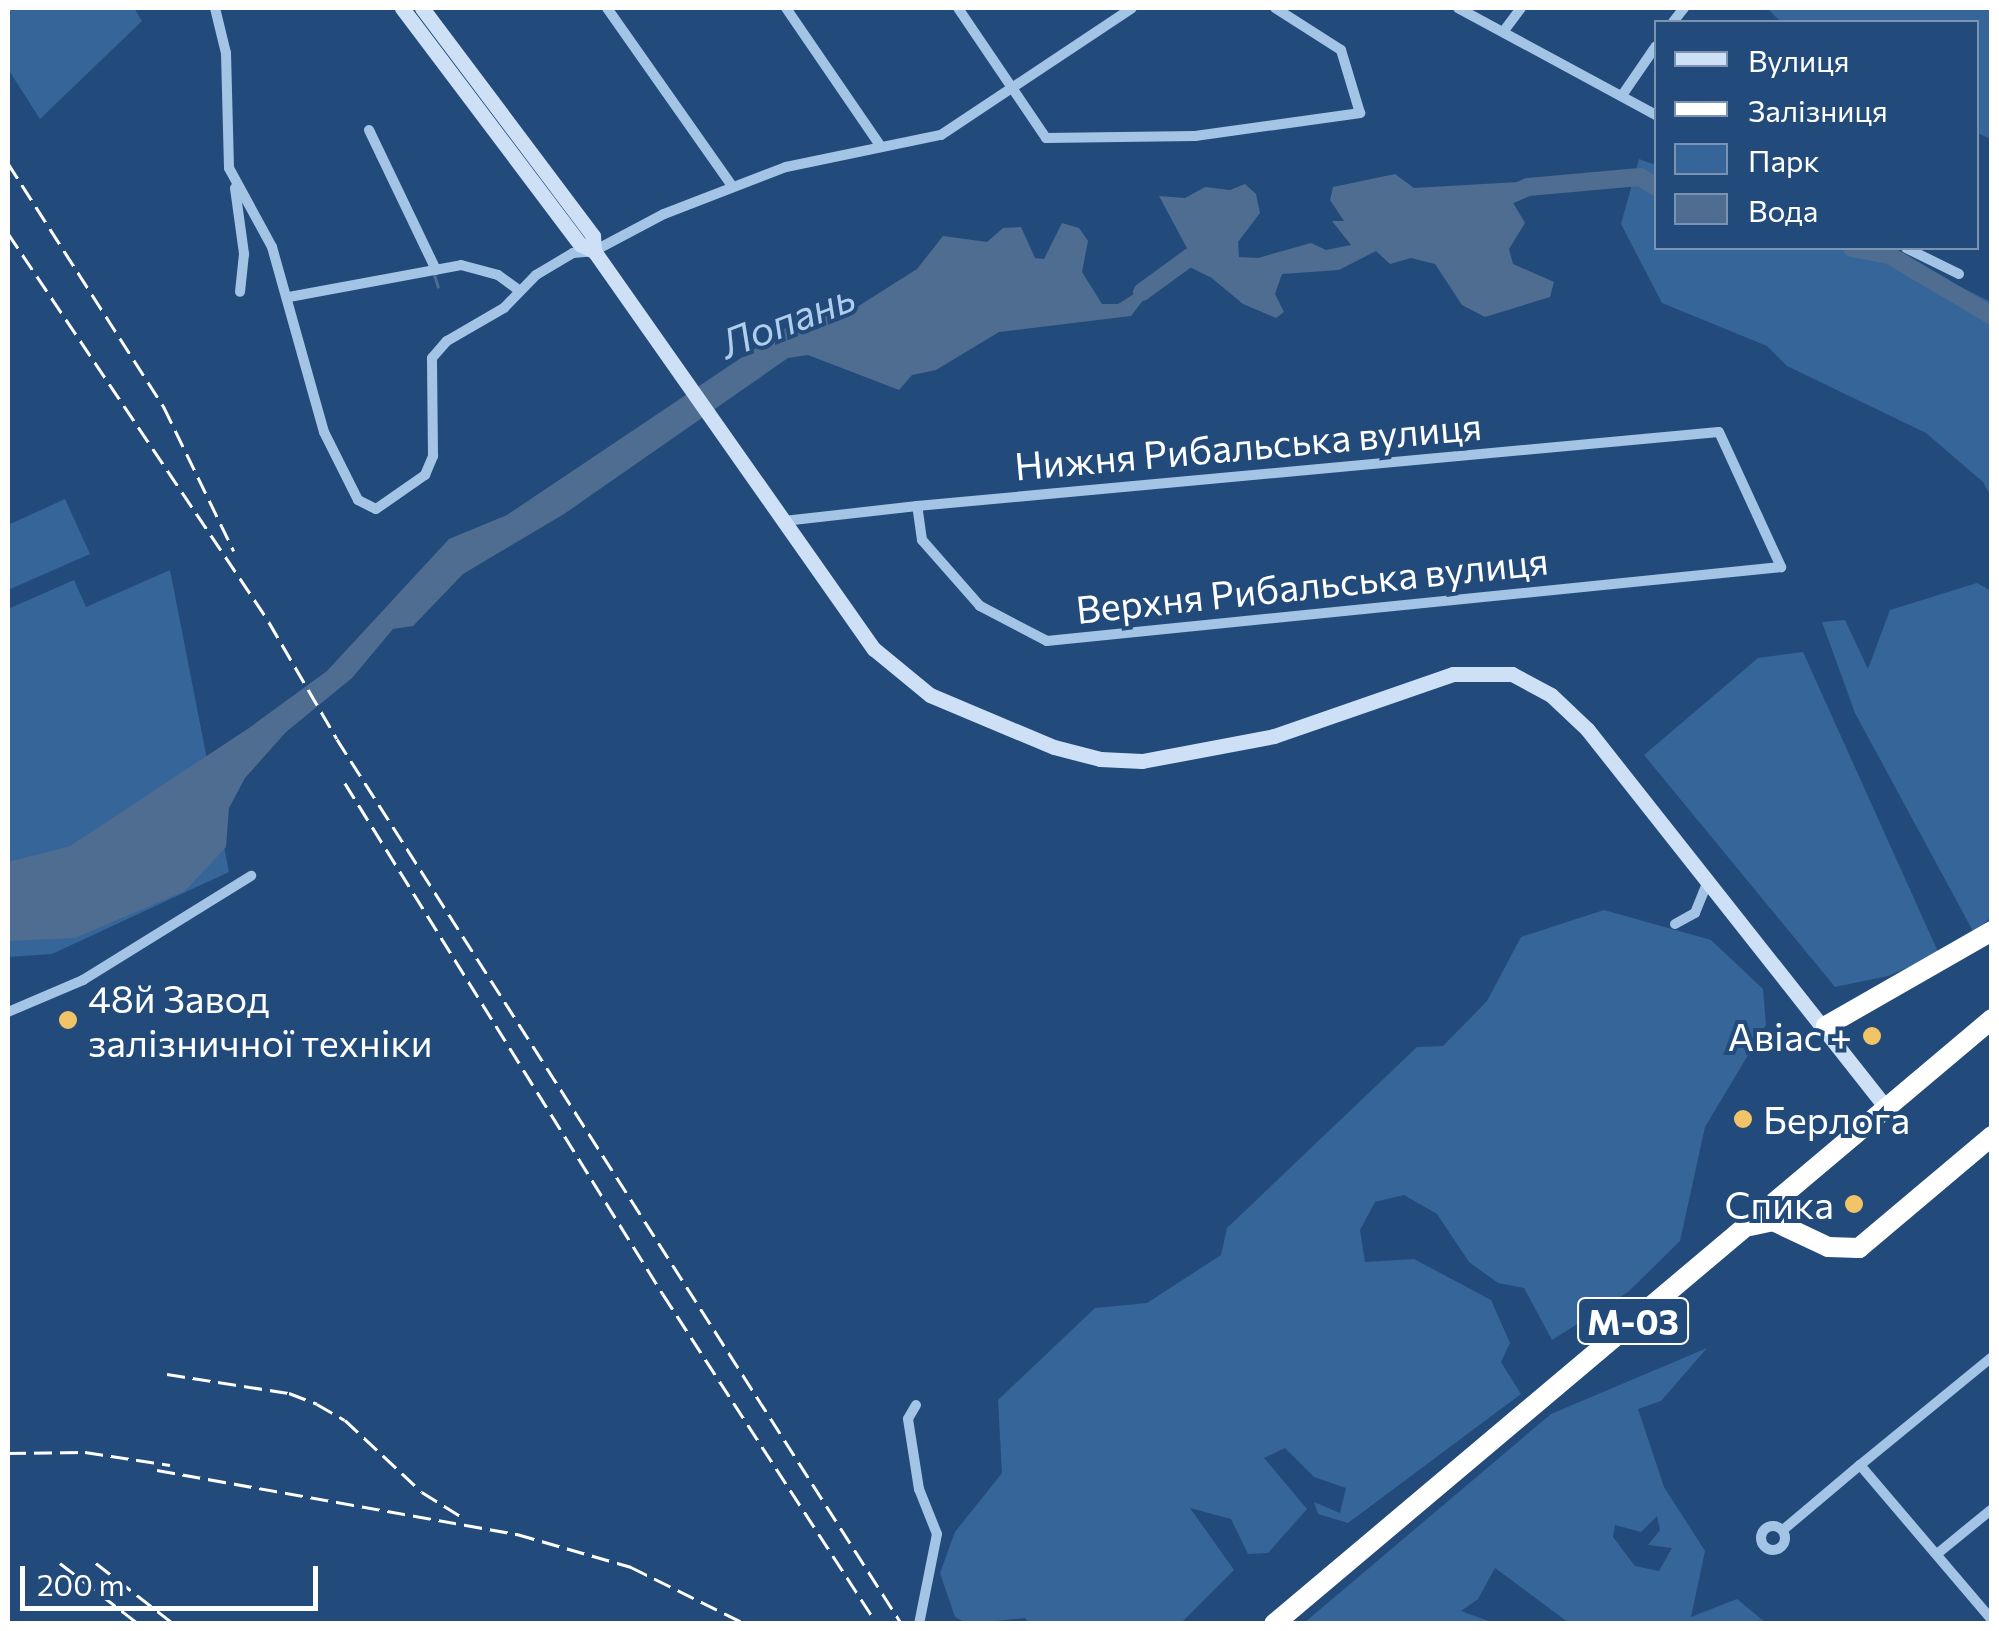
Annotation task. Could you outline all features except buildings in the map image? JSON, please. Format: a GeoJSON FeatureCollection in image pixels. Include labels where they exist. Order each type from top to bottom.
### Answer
{"type":"FeatureCollection","features":[{"type":"Feature","properties":{"kind":"highway"},"geometry":{"type":"LineString","coordinates":[[1826,1026],[1992,930]]}},
{"type":"Feature","properties":{"kind":"highway","name":"М-03"},"geometry":{"type":"LineString","coordinates":[[1274,1624],[1992,1019]]}},
{"type":"Feature","properties":{"kind":"highway"},"geometry":{"type":"LineString","coordinates":[[1743,1228],[1774,1221],[1828,1248],[1859,1248],[1992,1136]]}},
{"type":"Feature","properties":{"kind":"street"},"geometry":{"type":"LineString","coordinates":[[216,8],[226,53],[225,149],[244,254],[240,292]]}},
{"type":"Feature","properties":{"kind":"street"},"geometry":{"type":"LineString","coordinates":[[402,8],[580,244],[594,251],[874,650],[930,696],[1000,728],[1100,760],[1188,755],[1274,736],[1453,674],[1512,674],[1551,695],[1587,729],[1826,1026],[1886,1109]]}},
{"type":"Feature","properties":{"kind":"street"},"geometry":{"type":"LineString","coordinates":[[422,8],[593,236],[594,251]]}},
{"type":"Feature","properties":{"kind":"street"},"geometry":{"type":"LineString","coordinates":[[607,8],[732,186]]}},
{"type":"Feature","properties":{"kind":"street"},"geometry":{"type":"LineString","coordinates":[[786,8],[882,147]]}},
{"type":"Feature","properties":{"kind":"street"},"geometry":{"type":"LineString","coordinates":[[958,8],[1046,138],[1195,136],[1360,112],[1341,50],[1275,8]]}},
{"type":"Feature","properties":{"kind":"street"},"geometry":{"type":"LineString","coordinates":[[234,182],[272,247],[324,432],[358,500],[376,508],[388,504],[425,475],[433,456],[432,358],[446,341],[504,308],[517,289],[574,253],[594,251],[732,186],[786,166],[940,135],[1012,92],[1132,8]]}},
{"type":"Feature","properties":{"kind":"street"},"geometry":{"type":"LineString","coordinates":[[1458,8],[1506,28],[1654,114]]}},
{"type":"Feature","properties":{"kind":"street"},"geometry":{"type":"LineString","coordinates":[[1506,28],[1521,8]]}},
{"type":"Feature","properties":{"kind":"street"},"geometry":{"type":"LineString","coordinates":[[1623,94],[1654,49]]}},
{"type":"Feature","properties":{"kind":"street"},"geometry":{"type":"LineString","coordinates":[[369,130],[433,270]]}},
{"type":"Feature","properties":{"kind":"street"},"geometry":{"type":"LineString","coordinates":[[1910,250],[1960,274]]}},
{"type":"Feature","properties":{"kind":"street"},"geometry":{"type":"LineString","coordinates":[[289,297],[461,265],[498,275],[517,289]]}},
{"type":"Feature","properties":{"kind":"street","name":"Нижня Рибальська вулиця"},"geometry":{"type":"LineString","coordinates":[[784,520],[1718,432],[1782,566]]}},
{"type":"Feature","properties":{"kind":"street","name":"Верхня Рибальська вулиця"},"geometry":{"type":"LineString","coordinates":[[917,506],[922,540],[980,606],[1048,641],[1782,566]]}},
{"type":"Feature","properties":{"kind":"street"},"geometry":{"type":"LineString","coordinates":[[8,1012],[83,980],[251,876]]}},
{"type":"Feature","properties":{"kind":"street"},"geometry":{"type":"LineString","coordinates":[[1675,924],[1695,913],[1709,878]]}},
{"type":"Feature","properties":{"kind":"street"},"geometry":{"type":"LineString","coordinates":[[1783,1530],[1992,1358]]}},
{"type":"Feature","properties":{"kind":"street"},"geometry":{"type":"LineString","coordinates":[[916,1405],[908,1420],[919,1489],[937,1534],[919,1624]]}},
{"type":"Feature","properties":{"kind":"street"},"geometry":{"type":"LineString","coordinates":[[1860,1465],[1992,1620]]}},
{"type":"Feature","properties":{"kind":"street"},"geometry":{"type":"LineString","coordinates":[[1937,1554],[1992,1510]]}},
{"type":"Feature","properties":{"kind":"green space"},"geometry":{"type":"Polygon","coordinates":[[[8,8],[134,8],[142,21],[40,119],[8,69],[8,8]]]}},
{"type":"Feature","properties":{"kind":"green space"},"geometry":{"type":"Polygon","coordinates":[[[1767,8],[1991,8],[1991,139],[1979,134],[1979,20],[1779,20],[1767,8]]]}},
{"type":"Feature","properties":{"kind":"green space"},"geometry":{"type":"Polygon","coordinates":[[[1639,159],[1654,164],[1654,250],[1887,250],[1991,302],[1991,497],[1983,482],[1926,433],[1787,366],[1767,346],[1662,303],[1621,224],[1639,159]]]}},
{"type":"Feature","properties":{"kind":"green space"},"geometry":{"type":"Polygon","coordinates":[[[65,499],[90,554],[8,590],[8,525],[65,499]]]}},
{"type":"Feature","properties":{"kind":"green space"},"geometry":{"type":"Polygon","coordinates":[[[170,570],[229,872],[52,954],[8,957],[8,609],[74,580],[86,607],[170,570]]]}},
{"type":"Feature","properties":{"kind":"green space"},"geometry":{"type":"Polygon","coordinates":[[[1977,583],[1991,591],[1991,917],[1974,933],[1855,713],[1822,622],[1845,620],[1868,669],[1890,610],[1977,583]]]}},
{"type":"Feature","properties":{"kind":"green space"},"geometry":{"type":"Polygon","coordinates":[[[1803,652],[1939,954],[1888,976],[1835,987],[1644,755],[1758,658],[1803,652]]]}},
{"type":"Feature","properties":{"kind":"green space"},"geometry":{"type":"Polygon","coordinates":[[[1604,910],[1711,940],[1763,989],[1766,1025],[1705,1127],[1680,1241],[1628,1292],[1552,1340],[1524,1288],[1498,1283],[1469,1262],[1437,1214],[1404,1195],[1375,1202],[1360,1230],[1365,1262],[1414,1259],[1491,1300],[1510,1343],[1501,1362],[1521,1394],[1348,1523],[1318,1514],[1314,1502],[1340,1513],[1346,1488],[1314,1477],[1285,1448],[1264,1458],[1307,1509],[1268,1553],[1248,1554],[1231,1519],[1190,1508],[1234,1570],[1181,1623],[1029,1624],[1025,1618],[968,1624],[955,1617],[940,1573],[955,1532],[1002,1473],[998,1400],[1095,1308],[1147,1303],[1221,1255],[1227,1228],[1417,1047],[1443,1046],[1487,1001],[1521,937],[1604,910]]]}},
{"type":"Feature","properties":{"kind":"green space"},"geometry":{"type":"Polygon","coordinates":[[[1707,1348],[1661,1401],[1638,1409],[1664,1487],[1705,1551],[1691,1617],[1737,1599],[1766,1623],[1569,1623],[1495,1568],[1478,1599],[1461,1611],[1494,1623],[1304,1623],[1551,1414],[1707,1348]],[[1657,1516],[1641,1532],[1615,1525],[1613,1537],[1635,1566],[1659,1571],[1672,1548],[1648,1545],[1660,1530],[1657,1516]]]}},
{"type":"Feature","properties":{"kind":"water"},"geometry":{"type":"Polygon","coordinates":[[[1395,174],[1414,188],[1518,182],[1528,187],[1512,201],[1525,223],[1509,249],[1513,264],[1554,282],[1550,297],[1485,317],[1462,305],[1435,264],[1411,258],[1390,264],[1376,251],[1339,270],[1282,274],[1275,294],[1284,312],[1276,318],[1243,304],[1196,265],[1159,196],[1185,198],[1205,187],[1230,190],[1245,184],[1256,194],[1260,213],[1238,242],[1239,257],[1258,258],[1311,243],[1326,250],[1351,245],[1332,221],[1344,221],[1330,200],[1333,187],[1395,174]]]}},
{"type":"Feature","properties":{"kind":"water"},"geometry":{"type":"Polygon","coordinates":[[[1062,223],[1079,228],[1088,241],[1082,272],[1102,304],[1118,304],[1161,277],[1131,316],[999,332],[936,370],[912,375],[899,390],[808,355],[788,358],[564,514],[463,574],[413,626],[393,629],[352,678],[286,732],[245,778],[229,808],[226,847],[185,891],[75,938],[8,941],[8,862],[70,846],[249,728],[327,671],[449,539],[507,515],[793,323],[857,307],[917,269],[943,236],[987,242],[1003,228],[1021,227],[1035,258],[1044,259],[1062,223]]]}},
{"type":"Feature","properties":{"kind":"waterway","name":"Лопань"},"geometry":{"type":"LineString","coordinates":[[1507,196],[1528,187],[1640,177],[1654,186]]}},
{"type":"Feature","properties":{"kind":"waterway","name":"Лопань"},"geometry":{"type":"LineString","coordinates":[[1863,250],[1889,255],[1992,316]]}},
{"type":"Feature","properties":{"kind":"waterway","name":"Лопань"},"geometry":{"type":"LineString","coordinates":[[1142,292],[1190,257],[1212,268]]}},
{"type":"Feature","properties":{"kind":"waterway"},"geometry":{"type":"LineString","coordinates":[[434,273],[438,286]]}},
{"type":"Feature","properties":{"kind":"railway"},"geometry":{"type":"LineString","coordinates":[[8,163],[164,407],[234,551]]}},
{"type":"Feature","properties":{"kind":"railway"},"geometry":{"type":"LineString","coordinates":[[8,233],[269,622],[337,739],[902,1624]]}},
{"type":"Feature","properties":{"kind":"railway"},"geometry":{"type":"LineString","coordinates":[[345,783],[663,1294],[877,1624]]}},
{"type":"Feature","properties":{"kind":"railway"},"geometry":{"type":"LineString","coordinates":[[167,1374],[289,1393],[317,1404],[345,1420],[422,1492],[465,1519]]}},
{"type":"Feature","properties":{"kind":"railway"},"geometry":{"type":"LineString","coordinates":[[8,1453],[85,1452],[170,1465]]}},
{"type":"Feature","properties":{"kind":"railway"},"geometry":{"type":"LineString","coordinates":[[157,1470],[517,1534],[631,1567],[746,1624]]}},
{"type":"Feature","properties":{"kind":"railway"},"geometry":{"type":"LineString","coordinates":[[60,1563],[139,1624]]}},
{"type":"Feature","properties":{"kind":"railway"},"geometry":{"type":"LineString","coordinates":[[96,1563],[174,1624]]}},
{"type":"Feature","properties":{"kind":"place","name":"48й Завод залізничної техніки"},"geometry":{"type":"Point","coordinates":[68,1020]}},
{"type":"Feature","properties":{"kind":"place","name":"Авiас +"},"geometry":{"type":"Point","coordinates":[1872,1036]}},
{"type":"Feature","properties":{"kind":"place","name":"Берлога"},"geometry":{"type":"Point","coordinates":[1743,1119]}},
{"type":"Feature","properties":{"kind":"place","name":"Спика"},"geometry":{"type":"Point","coordinates":[1854,1204]}}]}
